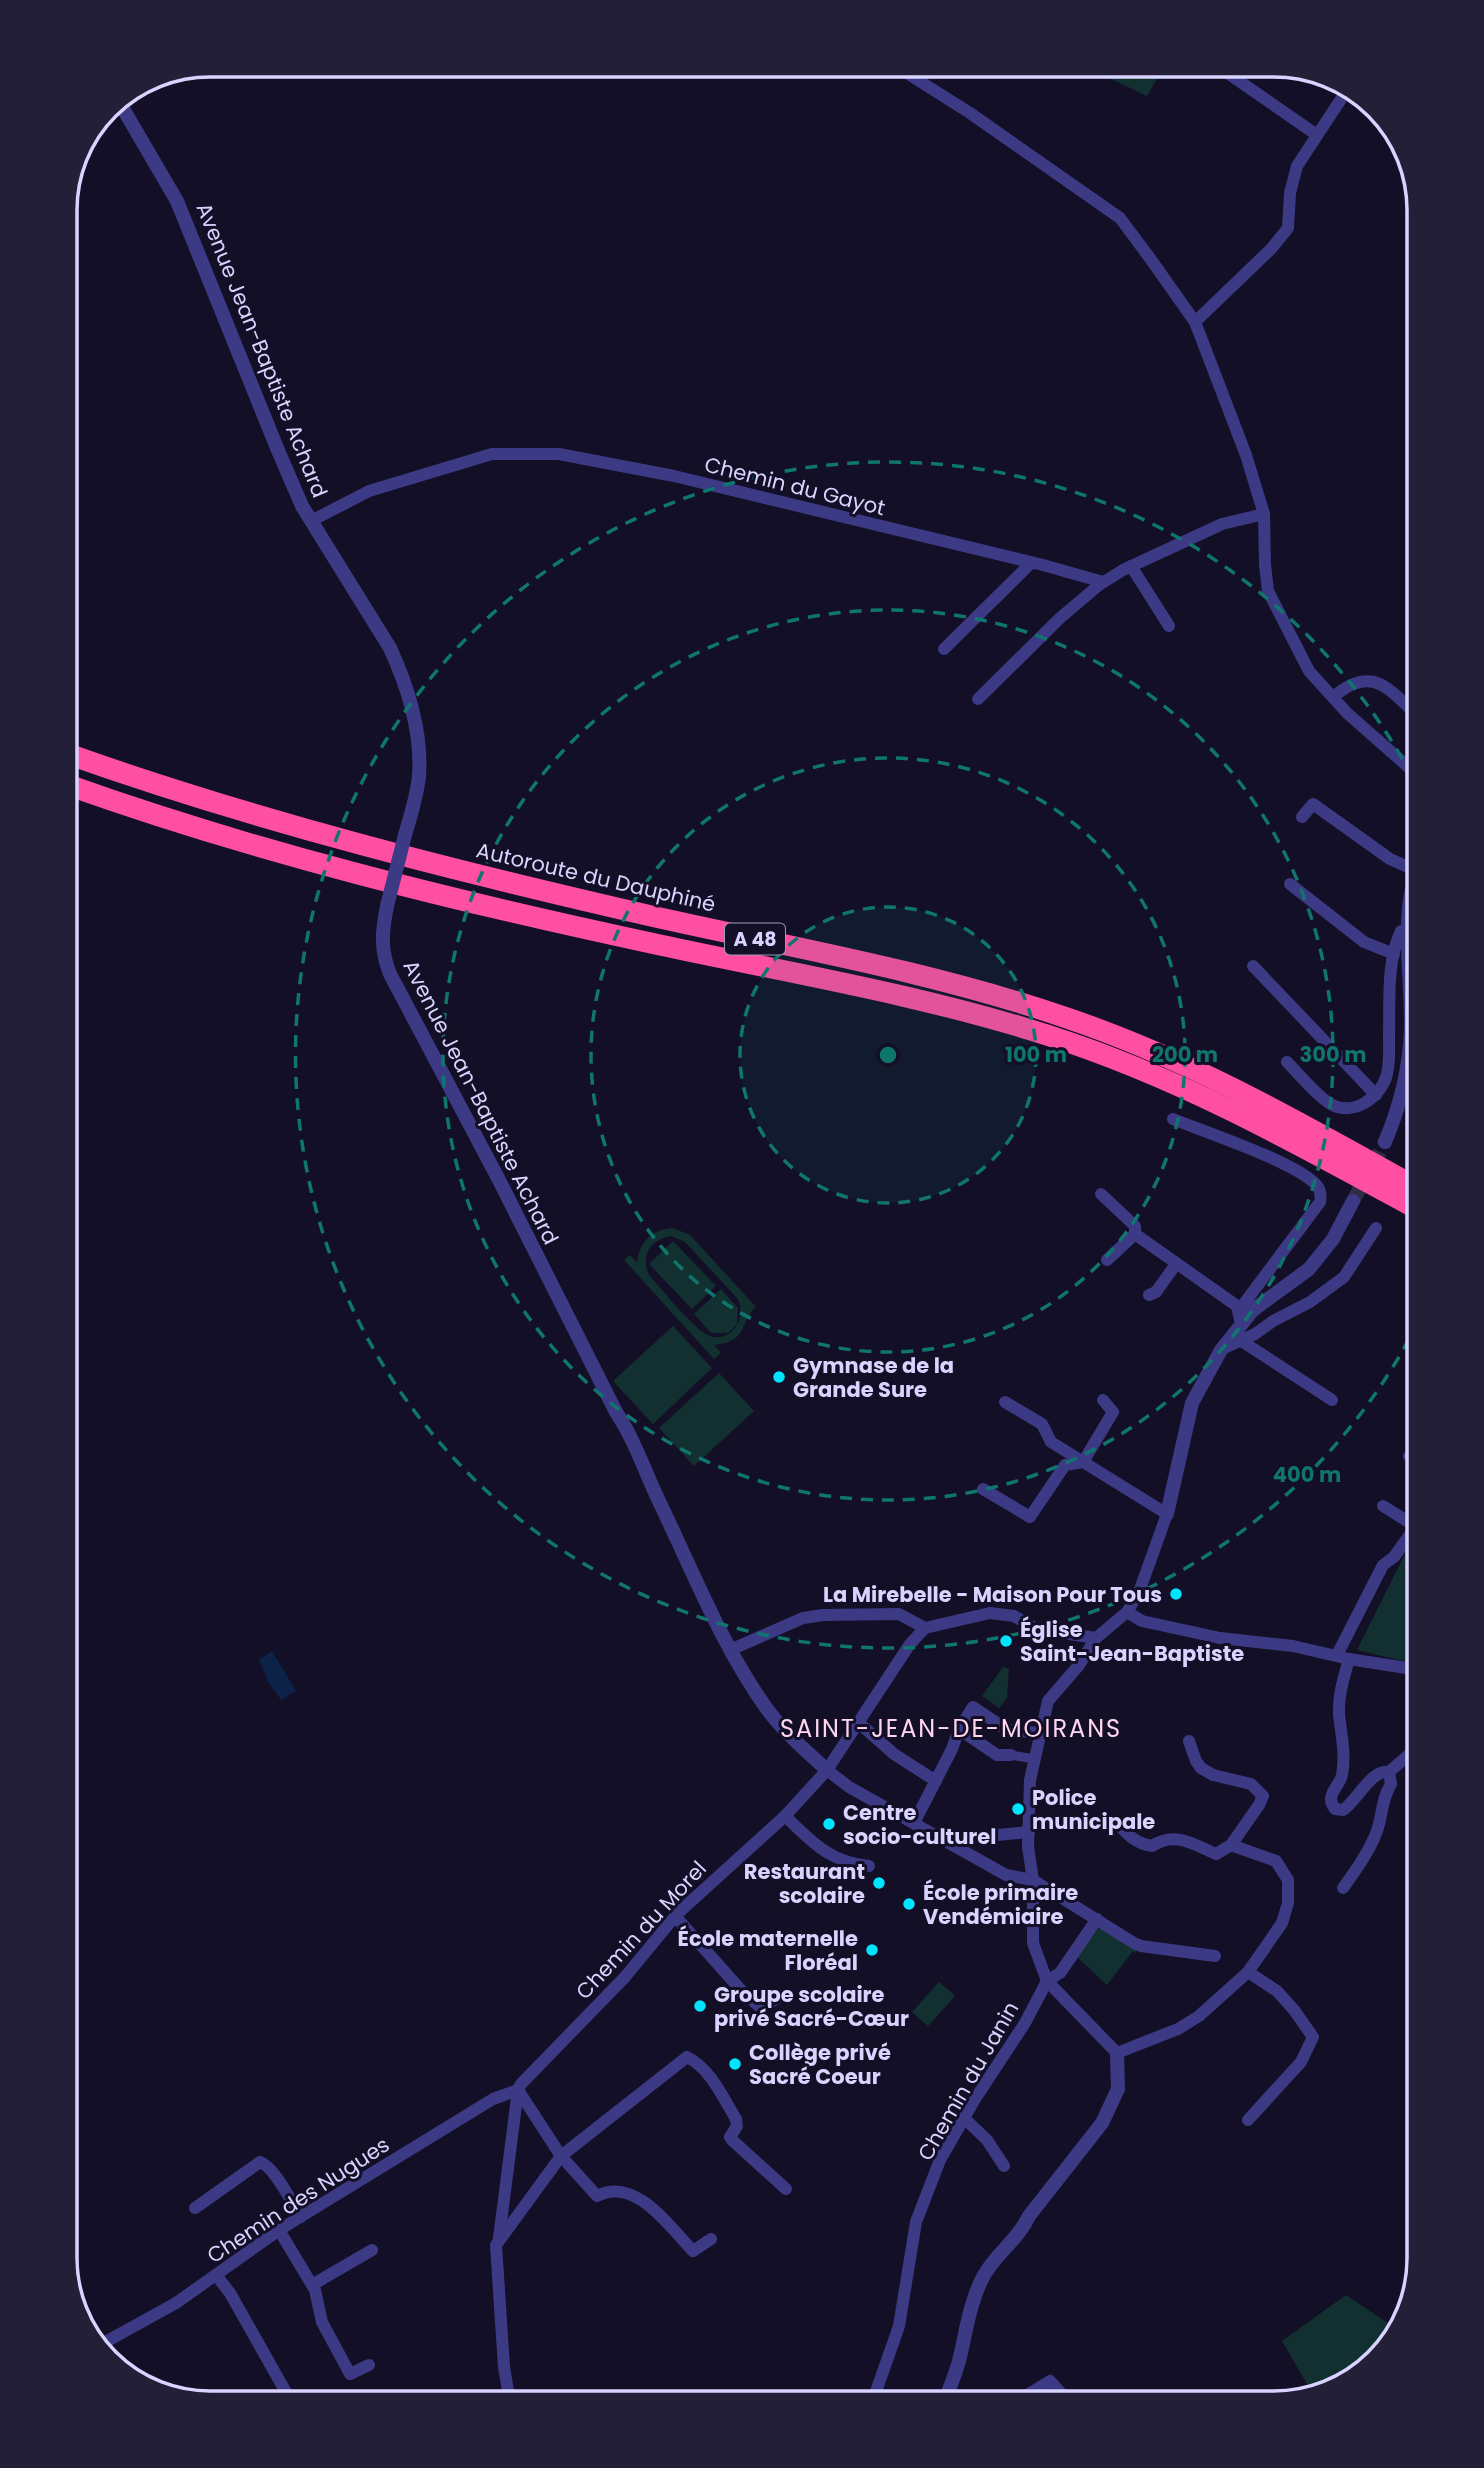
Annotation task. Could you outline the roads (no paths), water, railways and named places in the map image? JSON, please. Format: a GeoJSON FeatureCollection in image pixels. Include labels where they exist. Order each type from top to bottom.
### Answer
{"type":"FeatureCollection","features":[{"type":"Feature","properties":{"kind":"highway","name":"Autoroute du Dauphiné"},"geometry":{"type":"LineString","coordinates":[[77,757],[301,828],[432,864],[943,982],[1063,1016],[1210,1076],[1407,1182]]}},
{"type":"Feature","properties":{"kind":"highway","name":"A 48"},"geometry":{"type":"LineString","coordinates":[[77,788],[247,842],[378,879],[519,914],[927,1002],[1048,1035],[1151,1073],[1205,1097],[1407,1204]]}},
{"type":"Feature","properties":{"kind":"street"},"geometry":{"type":"LineString","coordinates":[[913,77],[970,113],[1120,218],[1195,322],[1246,455],[1264,514],[1268,591],[1310,671],[1347,713],[1407,766]]}},
{"type":"Feature","properties":{"kind":"street"},"geometry":{"type":"LineString","coordinates":[[1233,77],[1317,135]]}},
{"type":"Feature","properties":{"kind":"street"},"geometry":{"type":"LineString","coordinates":[[1195,322],[1271,249],[1288,228],[1290,193],[1297,166],[1343,96]]}},
{"type":"Feature","properties":{"kind":"street","name":"Avenue Jean-Baptiste Achard"},"geometry":{"type":"LineString","coordinates":[[123,109],[177,201],[277,448],[311,521],[390,648],[407,692],[418,739],[419,758],[415,797],[381,933],[390,974],[484,1151],[616,1412],[631,1435],[645,1471],[730,1650],[767,1709],[827,1770]]}},
{"type":"Feature","properties":{"kind":"street","name":"Chemin du Gayot"},"geometry":{"type":"LineString","coordinates":[[311,521],[369,491],[492,454],[559,454],[674,476],[1103,582]]}},
{"type":"Feature","properties":{"kind":"street"},"geometry":{"type":"LineString","coordinates":[[978,699],[1060,618],[1103,582],[1131,566],[1222,524],[1264,514]]}},
{"type":"Feature","properties":{"kind":"street"},"geometry":{"type":"LineString","coordinates":[[944,649],[1031,563]]}},
{"type":"Feature","properties":{"kind":"street"},"geometry":{"type":"LineString","coordinates":[[1131,566],[1169,626]]}},
{"type":"Feature","properties":{"kind":"street"},"geometry":{"type":"LineString","coordinates":[[1333,697],[1351,686],[1372,680],[1382,684],[1407,706]]}},
{"type":"Feature","properties":{"kind":"street"},"geometry":{"type":"LineString","coordinates":[[1302,817],[1313,804],[1390,859],[1407,864]]}},
{"type":"Feature","properties":{"kind":"street"},"geometry":{"type":"LineString","coordinates":[[1290,884],[1364,942],[1394,954]]}},
{"type":"Feature","properties":{"kind":"street"},"geometry":{"type":"LineString","coordinates":[[1287,1062],[1333,1106],[1358,1107],[1376,1095],[1387,1075],[1390,977],[1394,954],[1401,931],[1407,930]]}},
{"type":"Feature","properties":{"kind":"street"},"geometry":{"type":"LineString","coordinates":[[1253,966],[1376,1095]]}},
{"type":"Feature","properties":{"kind":"street"},"geometry":{"type":"LineString","coordinates":[[1385,1142],[1402,1097],[1407,1073]]}},
{"type":"Feature","properties":{"kind":"street"},"geometry":{"type":"LineString","coordinates":[[1173,1119],[1285,1165],[1312,1182],[1320,1191],[1320,1202],[1243,1305],[1241,1324]]}},
{"type":"Feature","properties":{"kind":"street"},"geometry":{"type":"LineString","coordinates":[[1101,1194],[1135,1226],[1135,1234],[1107,1260]]}},
{"type":"Feature","properties":{"kind":"street"},"geometry":{"type":"LineString","coordinates":[[948,2391],[958,2363],[972,2299],[983,2276],[990,2264],[1020,2232],[1029,2216],[1102,2123],[1118,2089],[1117,2060],[1047,1981],[1033,1943],[1039,1884],[1028,1847],[1030,1780],[1048,1701],[1079,1665],[1096,1638],[1127,1612],[1139,1592],[1169,1507],[1192,1403],[1221,1350],[1253,1310],[1309,1269],[1333,1239],[1353,1202]]}},
{"type":"Feature","properties":{"kind":"street"},"geometry":{"type":"LineString","coordinates":[[1221,1350],[1310,1302],[1344,1277],[1376,1228]]}},
{"type":"Feature","properties":{"kind":"street"},"geometry":{"type":"LineString","coordinates":[[1135,1234],[1237,1306],[1241,1324]]}},
{"type":"Feature","properties":{"kind":"street"},"geometry":{"type":"LineString","coordinates":[[1149,1295],[1156,1292],[1176,1264]]}},
{"type":"Feature","properties":{"kind":"street"},"geometry":{"type":"LineString","coordinates":[[1240,1340],[1332,1400]]}},
{"type":"Feature","properties":{"kind":"street"},"geometry":{"type":"LineString","coordinates":[[983,1489],[1031,1517],[1065,1465],[1083,1462],[1113,1412],[1103,1401]]}},
{"type":"Feature","properties":{"kind":"street"},"geometry":{"type":"LineString","coordinates":[[1005,1402],[1042,1424],[1051,1442],[1169,1507]]}},
{"type":"Feature","properties":{"kind":"street"},"geometry":{"type":"LineString","coordinates":[[1382,1506],[1407,1521]]}},
{"type":"Feature","properties":{"kind":"street"},"geometry":{"type":"LineString","coordinates":[[1407,1541],[1383,1565],[1343,1657],[1339,1697],[1344,1746],[1342,1777],[1331,1795],[1331,1804],[1335,1809],[1343,1810],[1350,1806],[1374,1775],[1388,1772],[1407,1756]]}},
{"type":"Feature","properties":{"kind":"street"},"geometry":{"type":"LineString","coordinates":[[1127,1612],[1142,1620],[1220,1639],[1293,1646],[1407,1668]]}},
{"type":"Feature","properties":{"kind":"street"},"geometry":{"type":"LineString","coordinates":[[730,1650],[803,1618],[823,1615],[899,1614],[925,1628],[989,1613],[1014,1616],[1037,1629],[1096,1638]]}},
{"type":"Feature","properties":{"kind":"street","name":"Chemin du Morel"},"geometry":{"type":"LineString","coordinates":[[518,2090],[625,1978],[675,1916],[785,1815],[827,1770],[910,1644],[925,1628]]}},
{"type":"Feature","properties":{"kind":"street"},"geometry":{"type":"LineString","coordinates":[[914,1823],[972,1707],[1007,1730],[1039,1733]]}},
{"type":"Feature","properties":{"kind":"street"},"geometry":{"type":"LineString","coordinates":[[859,1723],[894,1754],[936,1781]]}},
{"type":"Feature","properties":{"kind":"street"},"geometry":{"type":"LineString","coordinates":[[959,1729],[997,1755],[1034,1759]]}},
{"type":"Feature","properties":{"kind":"street"},"geometry":{"type":"LineString","coordinates":[[1116,1822],[1143,1845],[1152,1846],[1164,1839],[1185,1840],[1216,1854],[1231,1845],[1263,1796],[1251,1784],[1213,1775],[1202,1768],[1189,1741]]}},
{"type":"Feature","properties":{"kind":"street"},"geometry":{"type":"LineString","coordinates":[[827,1770],[849,1787],[1006,1875],[1039,1884],[1141,1946],[1216,1956]]}},
{"type":"Feature","properties":{"kind":"street"},"geometry":{"type":"LineString","coordinates":[[1343,1888],[1375,1836],[1382,1803],[1391,1784],[1388,1772]]}},
{"type":"Feature","properties":{"kind":"street"},"geometry":{"type":"LineString","coordinates":[[785,1815],[820,1849],[838,1860],[869,1866]]}},
{"type":"Feature","properties":{"kind":"street"},"geometry":{"type":"LineString","coordinates":[[949,1843],[957,1839],[1029,1832]]}},
{"type":"Feature","properties":{"kind":"street"},"geometry":{"type":"LineString","coordinates":[[1117,2060],[1199,2016],[1248,1972],[1282,1923],[1288,1903],[1288,1880],[1276,1861],[1231,1845]]}},
{"type":"Feature","properties":{"kind":"street"},"geometry":{"type":"LineString","coordinates":[[675,1916],[740,1989],[761,2008],[781,1996]]}},
{"type":"Feature","properties":{"kind":"street","name":"Chemin du Janin"},"geometry":{"type":"LineString","coordinates":[[876,2391],[899,2326],[916,2222],[940,2160],[1025,2023],[1047,1981],[1060,1973],[1097,1919]]}},
{"type":"Feature","properties":{"kind":"street"},"geometry":{"type":"LineString","coordinates":[[1248,1972],[1277,1991],[1313,2038],[1301,2062],[1248,2120]]}},
{"type":"Feature","properties":{"kind":"street"},"geometry":{"type":"LineString","coordinates":[[508,2391],[497,2290],[496,2245],[499,2238],[561,2156],[687,2057],[711,2078],[736,2119],[737,2126],[730,2137],[786,2189]]}},
{"type":"Feature","properties":{"kind":"street"},"geometry":{"type":"LineString","coordinates":[[518,2090],[561,2156],[597,2196],[609,2189],[632,2194],[655,2211],[693,2251],[711,2239]]}},
{"type":"Feature","properties":{"kind":"street"},"geometry":{"type":"LineString","coordinates":[[499,2238],[518,2090]]}},
{"type":"Feature","properties":{"kind":"street","name":"Chemin des Nugues"},"geometry":{"type":"LineString","coordinates":[[106,2341],[176,2303],[279,2230],[493,2099],[518,2090]]}},
{"type":"Feature","properties":{"kind":"street"},"geometry":{"type":"LineString","coordinates":[[964,2118],[987,2140],[1004,2166]]}},
{"type":"Feature","properties":{"kind":"street"},"geometry":{"type":"LineString","coordinates":[[195,2208],[260,2162],[265,2163],[271,2170],[301,2217]]}},
{"type":"Feature","properties":{"kind":"street"},"geometry":{"type":"LineString","coordinates":[[279,2230],[315,2290],[322,2322],[350,2374],[369,2365]]}},
{"type":"Feature","properties":{"kind":"street"},"geometry":{"type":"LineString","coordinates":[[312,2285],[372,2250]]}},
{"type":"Feature","properties":{"kind":"street"},"geometry":{"type":"LineString","coordinates":[[216,2275],[285,2391]]}},
{"type":"Feature","properties":{"kind":"street"},"geometry":{"type":"LineString","coordinates":[[1034,2391],[1050,2381],[1059,2391]]}},
{"type":"Feature","properties":{"kind":"water"},"geometry":{"type":"Polygon","coordinates":[[[272,1651],[296,1691],[281,1700],[269,1683],[259,1660],[272,1651]]]}},
{"type":"Feature","properties":{"kind":"tunnel"},"geometry":{"type":"LineString","coordinates":[[1353,1201],[1385,1142]]}},
{"type":"Feature","properties":{"kind":"place","name":"Gymnase de la Grande Sure"},"geometry":{"type":"Point","coordinates":[779,1377]}},
{"type":"Feature","properties":{"kind":"place","name":"La Mirebelle - Maison Pour Tous"},"geometry":{"type":"Point","coordinates":[1176,1594]}},
{"type":"Feature","properties":{"kind":"place","name":"Église Saint-Jean-Baptiste"},"geometry":{"type":"Point","coordinates":[1006,1641]}},
{"type":"Feature","properties":{"kind":"place","name":"Police municipale"},"geometry":{"type":"Point","coordinates":[1018,1809]}},
{"type":"Feature","properties":{"kind":"place","name":"Centre socio-culturel"},"geometry":{"type":"Point","coordinates":[829,1824]}},
{"type":"Feature","properties":{"kind":"place","name":"Restaurant scolaire"},"geometry":{"type":"Point","coordinates":[879,1883]}},
{"type":"Feature","properties":{"kind":"place","name":"École primaire Vendémiaire"},"geometry":{"type":"Point","coordinates":[909,1904]}},
{"type":"Feature","properties":{"kind":"place","name":"École maternelle Floréal"},"geometry":{"type":"Point","coordinates":[872,1950]}},
{"type":"Feature","properties":{"kind":"place","name":"Groupe scolaire privé Sacré-Cœur"},"geometry":{"type":"Point","coordinates":[700,2006]}},
{"type":"Feature","properties":{"kind":"place","name":"Collège privé Sacré Coeur"},"geometry":{"type":"Point","coordinates":[735,2064]}},
{"type":"Feature","properties":{"kind":"district","name":"SAINT-JEAN-DE-MOIRANS"},"geometry":{"type":"Point","coordinates":[951,1728]}}]}
